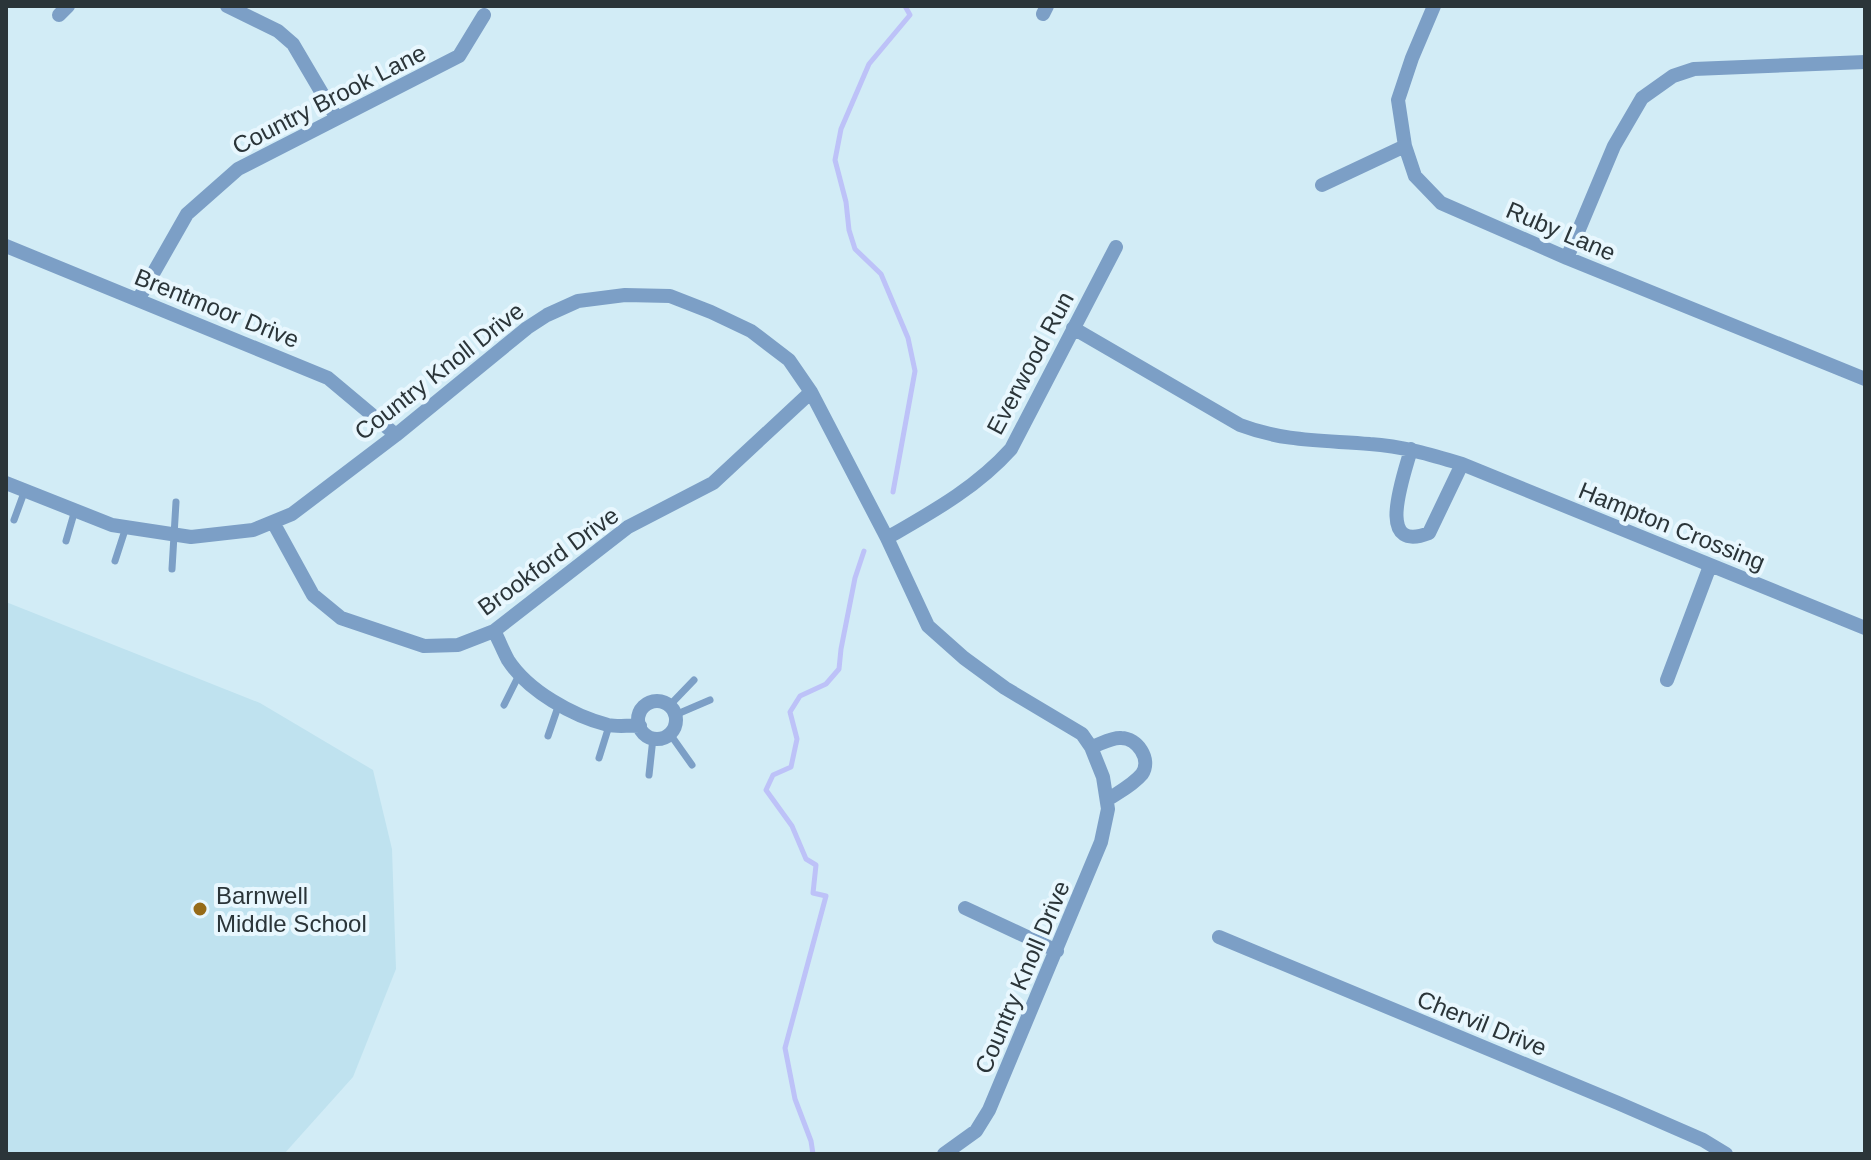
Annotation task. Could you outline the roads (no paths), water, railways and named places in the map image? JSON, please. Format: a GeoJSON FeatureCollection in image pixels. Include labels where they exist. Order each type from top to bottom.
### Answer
{"type":"FeatureCollection","features":[{"type":"Feature","properties":{"kind":"street"},"geometry":{"type":"LineString","coordinates":[[227,6],[278,31],[293,44],[336,117]]}},
{"type":"Feature","properties":{"kind":"street","name":"Ruby Lane"},"geometry":{"type":"LineString","coordinates":[[1434,6],[1398,100],[1405,146],[1415,176],[1441,203],[1567,258],[1864,377]]}},
{"type":"Feature","properties":{"kind":"street","name":"Country Brook Lane"},"geometry":{"type":"LineString","coordinates":[[138,300],[187,214],[238,169],[459,56],[484,15]]}},
{"type":"Feature","properties":{"kind":"street"},"geometry":{"type":"LineString","coordinates":[[1567,258],[1614,146],[1642,98],[1653,89],[1673,76],[1694,69],[1865,62]]}},
{"type":"Feature","properties":{"kind":"street"},"geometry":{"type":"LineString","coordinates":[[1322,185],[1405,146]]}},
{"type":"Feature","properties":{"kind":"street","name":"Brentmoor Drive"},"geometry":{"type":"LineString","coordinates":[[6,246],[328,378],[396,435]]}},
{"type":"Feature","properties":{"kind":"street","name":"Everwood Run"},"geometry":{"type":"LineString","coordinates":[[887,538],[949,503],[994,468],[1011,449],[1116,247]]}},
{"type":"Feature","properties":{"kind":"street","name":"Country Knoll Drive"},"geometry":{"type":"LineString","coordinates":[[6,483],[112,525],[191,537],[253,530],[274,524],[292,514],[396,435],[527,328],[578,301],[625,295],[670,296],[751,331],[789,360],[811,392],[887,538],[928,626],[1005,688],[1082,734],[1103,777],[1108,809],[1101,842],[1057,951],[989,1110],[976,1131],[944,1154]]}},
{"type":"Feature","properties":{"kind":"street","name":"Hampton Crossing"},"geometry":{"type":"LineString","coordinates":[[1073,328],[1218,413],[1265,434],[1297,441],[1411,449],[1462,464],[1865,628]]}},
{"type":"Feature","properties":{"kind":"street","name":"Brookford Drive"},"geometry":{"type":"LineString","coordinates":[[274,524],[313,595],[326,607],[350,622],[424,646],[458,645],[494,631],[628,527],[713,483],[811,392]]}},
{"type":"Feature","properties":{"kind":"street"},"geometry":{"type":"LineString","coordinates":[[1411,449],[1396,514],[1399,531],[1404,535],[1417,538],[1429,533],[1462,464]]}},
{"type":"Feature","properties":{"kind":"street"},"geometry":{"type":"LineString","coordinates":[[1667,680],[1710,566]]}},
{"type":"Feature","properties":{"kind":"street"},"geometry":{"type":"LineString","coordinates":[[494,631],[509,661],[528,682],[559,704],[609,725],[640,726]]}},
{"type":"Feature","properties":{"kind":"street"},"geometry":{"type":"LineString","coordinates":[[661,702],[672,710],[676,724],[670,734],[664,738],[645,735],[640,726],[641,711],[649,703],[661,702]]}},
{"type":"Feature","properties":{"kind":"street"},"geometry":{"type":"LineString","coordinates":[[1091,747],[1121,738],[1136,743],[1144,756],[1146,765],[1142,773],[1128,787],[1107,800]]}},
{"type":"Feature","properties":{"kind":"street"},"geometry":{"type":"LineString","coordinates":[[965,908],[1057,951]]}},
{"type":"Feature","properties":{"kind":"street","name":"Chervil Drive"},"geometry":{"type":"LineString","coordinates":[[1219,937],[1618,1103],[1703,1140],[1726,1154]]}},
{"type":"Feature","properties":{"kind":"lane"},"geometry":{"type":"LineString","coordinates":[[14,520],[25,490]]}},
{"type":"Feature","properties":{"kind":"lane"},"geometry":{"type":"LineString","coordinates":[[172,569],[176,502]]}},
{"type":"Feature","properties":{"kind":"lane"},"geometry":{"type":"LineString","coordinates":[[66,541],[75,510]]}},
{"type":"Feature","properties":{"kind":"lane"},"geometry":{"type":"LineString","coordinates":[[115,561],[126,527]]}},
{"type":"Feature","properties":{"kind":"lane"},"geometry":{"type":"LineString","coordinates":[[504,705],[520,673]]}},
{"type":"Feature","properties":{"kind":"lane"},"geometry":{"type":"LineString","coordinates":[[672,710],[694,680]]}},
{"type":"Feature","properties":{"kind":"lane"},"geometry":{"type":"LineString","coordinates":[[672,710],[710,700]]}},
{"type":"Feature","properties":{"kind":"lane"},"geometry":{"type":"LineString","coordinates":[[548,736],[559,704]]}},
{"type":"Feature","properties":{"kind":"lane"},"geometry":{"type":"LineString","coordinates":[[599,758],[609,725]]}},
{"type":"Feature","properties":{"kind":"lane"},"geometry":{"type":"LineString","coordinates":[[670,734],[692,765]]}},
{"type":"Feature","properties":{"kind":"lane"},"geometry":{"type":"LineString","coordinates":[[649,775],[653,738]]}},
{"type":"Feature","properties":{"kind":"waterway"},"geometry":{"type":"LineString","coordinates":[[893,492],[915,371],[908,338],[881,274],[855,249],[835,160],[841,129],[869,64],[910,15],[905,6]]}},
{"type":"Feature","properties":{"kind":"waterway"},"geometry":{"type":"LineString","coordinates":[[813,1154],[795,1099],[785,1048],[826,896],[813,893],[816,865],[806,859],[792,826],[766,790],[773,775],[791,767],[797,739],[790,712],[800,696],[826,684],[839,669],[855,578],[864,551]]}},
{"type":"Feature","properties":{"kind":"place","name":"Barnwell Middle School"},"geometry":{"type":"Point","coordinates":[200,909]}}]}
